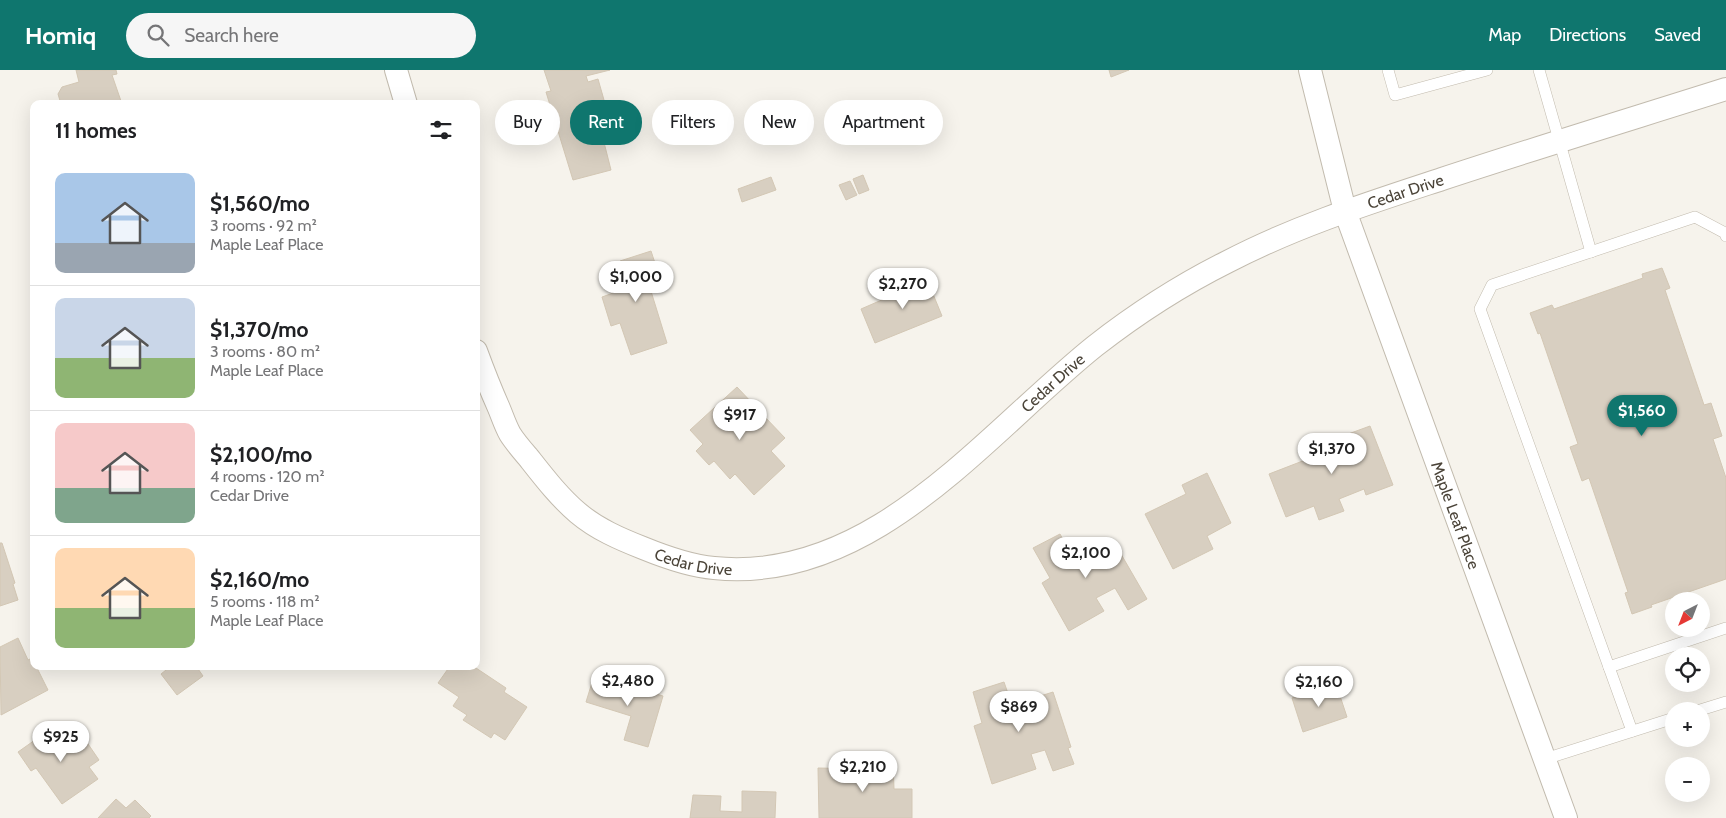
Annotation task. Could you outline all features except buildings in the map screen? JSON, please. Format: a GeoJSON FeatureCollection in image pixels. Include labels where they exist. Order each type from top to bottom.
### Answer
{"type":"FeatureCollection","features":[{"type":"Feature","properties":{"kind":"street"},"geometry":{"type":"LineString","coordinates":[[396,70],[405,100]]}},
{"type":"Feature","properties":{"kind":"street","name":"Maple Leaf Place"},"geometry":{"type":"LineString","coordinates":[[1310,70],[1346,211],[1566,818]]}},
{"type":"Feature","properties":{"kind":"street","name":"Cedar Drive"},"geometry":{"type":"LineString","coordinates":[[480,363],[488,386],[510,433],[543,476],[578,513],[616,538],[690,564],[745,569],[776,566],[844,545],[888,521],[931,491],[973,456],[1037,396],[1094,347],[1123,325],[1189,282],[1228,261],[1281,236],[1346,211],[1559,141],[1726,89]]}},
{"type":"Feature","properties":{"kind":"lane"},"geometry":{"type":"LineString","coordinates":[[1388,70],[1395,95],[1487,70]]}},
{"type":"Feature","properties":{"kind":"lane"},"geometry":{"type":"LineString","coordinates":[[1540,70],[1590,252]]}},
{"type":"Feature","properties":{"kind":"lane"},"geometry":{"type":"LineString","coordinates":[[1632,731],[1480,309],[1492,285],[1695,217],[1725,232],[1726,236]]}},
{"type":"Feature","properties":{"kind":"lane"},"geometry":{"type":"LineString","coordinates":[[1609,667],[1726,628]]}},
{"type":"Feature","properties":{"kind":"lane"},"geometry":{"type":"LineString","coordinates":[[1710,707],[1726,702]]}},
{"type":"Feature","properties":{"kind":"lane"},"geometry":{"type":"LineString","coordinates":[[1545,758],[1665,721]]}}]}
